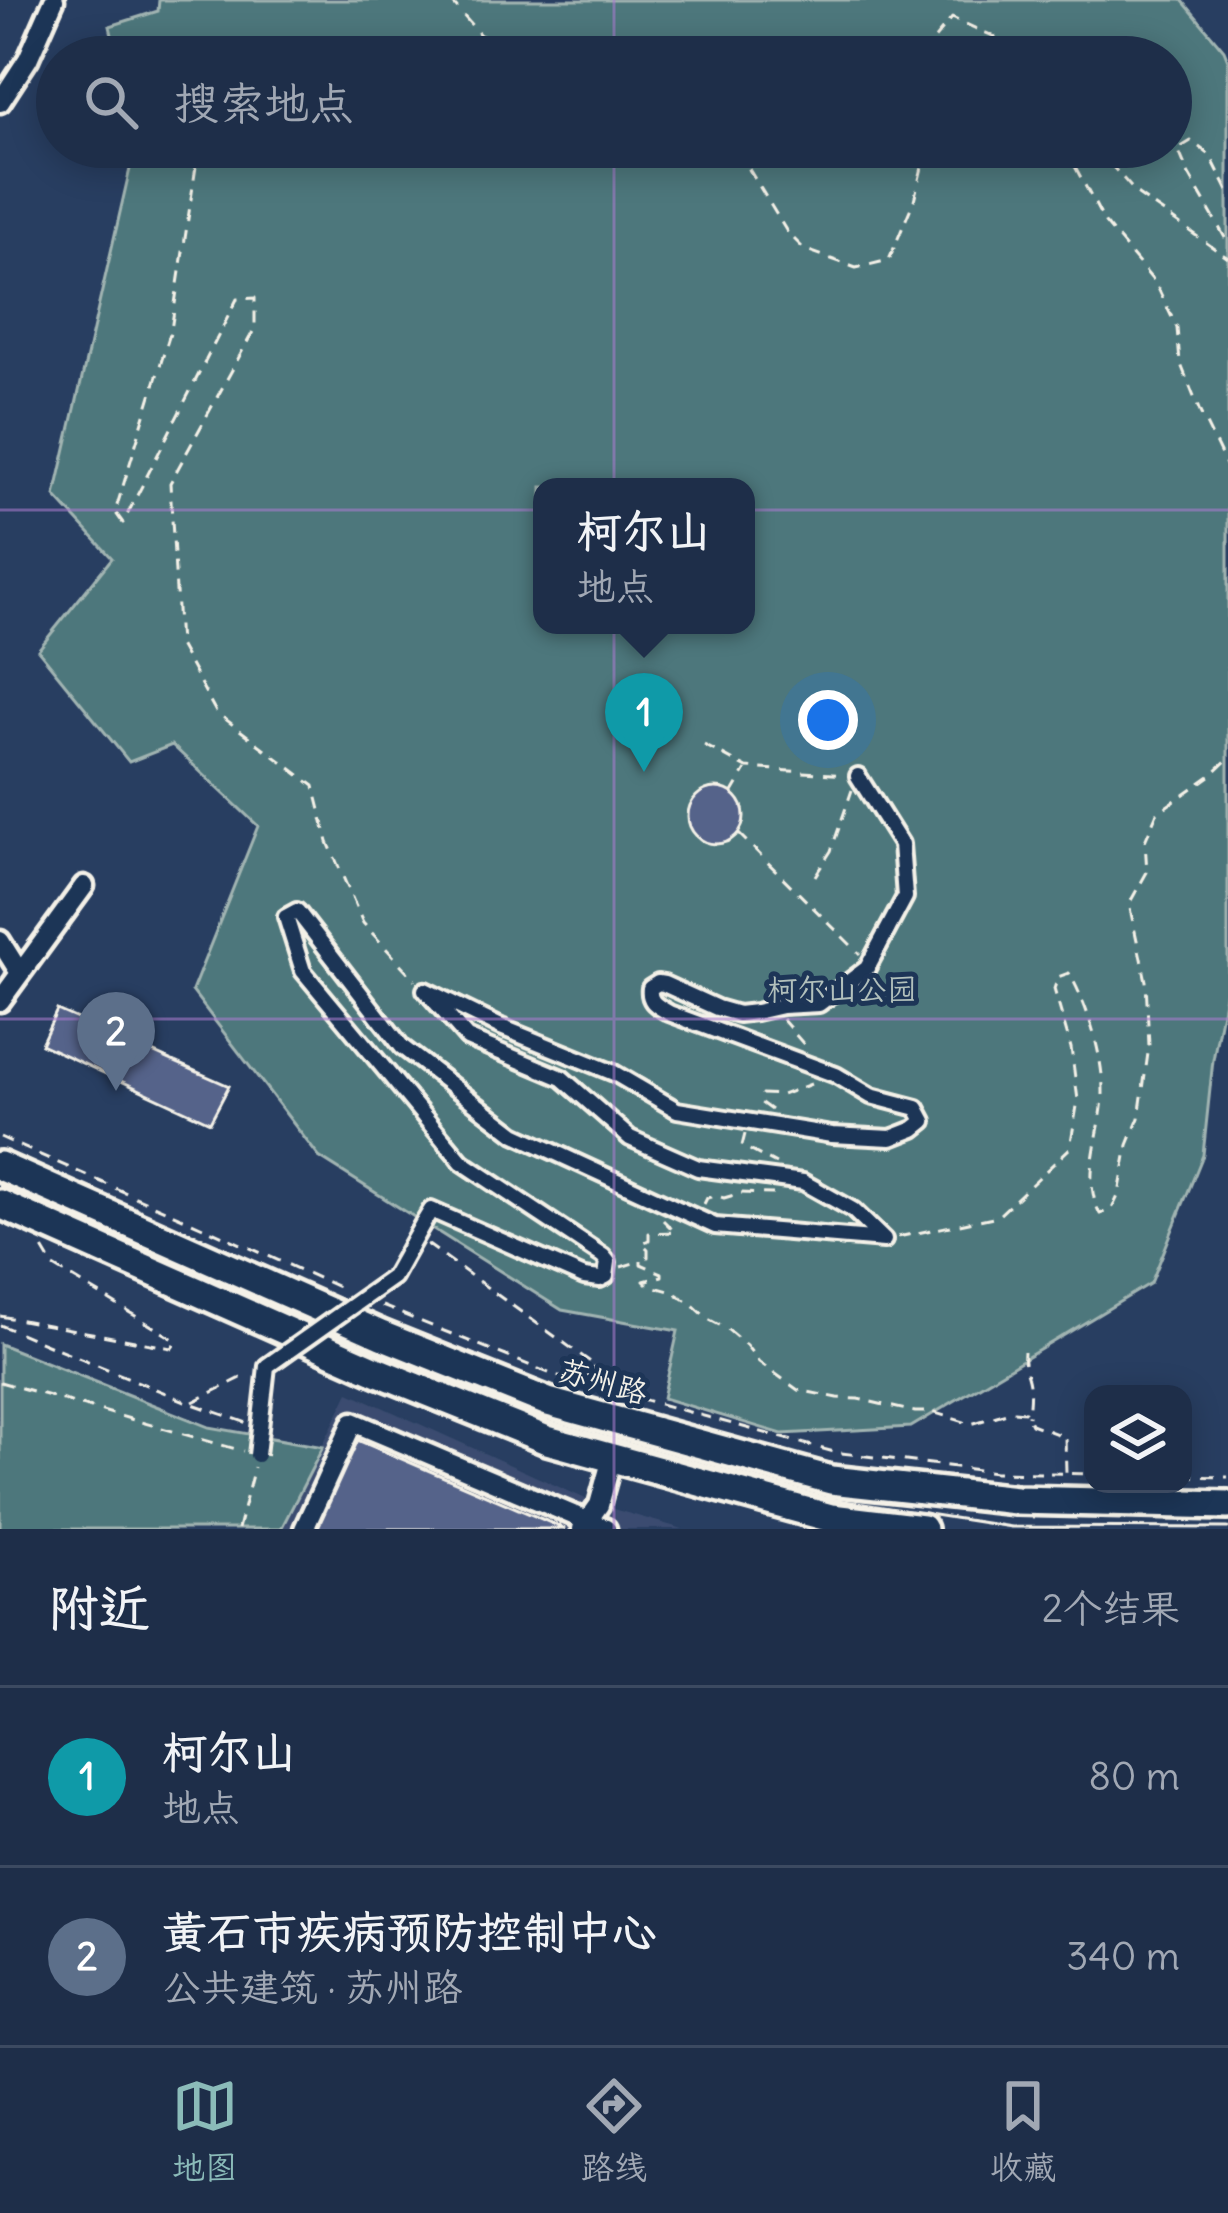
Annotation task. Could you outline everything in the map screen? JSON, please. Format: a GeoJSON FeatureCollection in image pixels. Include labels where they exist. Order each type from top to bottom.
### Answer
{"type":"FeatureCollection","features":[{"type":"Feature","properties":{"kind":"main road","name":"苏州路"},"geometry":{"type":"LineString","coordinates":[[0,1166],[381,1335],[548,1402],[831,1480],[1016,1500],[1228,1504]]}},
{"type":"Feature","properties":{"kind":"main road"},"geometry":{"type":"LineString","coordinates":[[10,1209],[381,1373],[548,1440],[831,1518],[922,1529]]}},
{"type":"Feature","properties":{"kind":"street"},"geometry":{"type":"LineString","coordinates":[[38,36],[54,0]]}},
{"type":"Feature","properties":{"kind":"street"},"geometry":{"type":"LineString","coordinates":[[0,102],[36,41]]}},
{"type":"Feature","properties":{"kind":"street"},"geometry":{"type":"LineString","coordinates":[[425,990],[501,1028],[614,1073],[676,1110],[809,1133],[891,1138],[914,1129],[924,1121],[917,1108],[871,1096],[832,1073],[669,1013],[652,1003],[649,995],[658,983],[737,1014],[819,1004],[867,968],[904,896],[901,844],[857,776]]}},
{"type":"Feature","properties":{"kind":"street"},"geometry":{"type":"LineString","coordinates":[[0,1000],[84,886]]}},
{"type":"Feature","properties":{"kind":"street"},"geometry":{"type":"LineString","coordinates":[[257,1455],[267,1366],[393,1277],[431,1210],[584,1277],[600,1279],[608,1271],[603,1256],[462,1162],[303,971],[286,917],[297,911],[402,1047],[515,1134],[715,1226],[884,1240]]}},
{"type":"Feature","properties":{"kind":"street"},"geometry":{"type":"LineString","coordinates":[[0,941],[20,973]]}},
{"type":"Feature","properties":{"kind":"street"},"geometry":{"type":"LineString","coordinates":[[425,990],[467,1038],[562,1078],[630,1138],[698,1168],[803,1182],[853,1210],[884,1240]]}},
{"type":"Feature","properties":{"kind":"street"},"geometry":{"type":"LineString","coordinates":[[304,1529],[353,1422],[584,1525],[606,1529]]}},
{"type":"Feature","properties":{"kind":"street"},"geometry":{"type":"LineString","coordinates":[[584,1525],[599,1505],[612,1458]]}},
{"type":"Feature","properties":{"kind":"path"},"geometry":{"type":"LineString","coordinates":[[450,0],[481,36]]}},
{"type":"Feature","properties":{"kind":"path"},"geometry":{"type":"LineString","coordinates":[[937,36],[952,18],[993,36]]}},
{"type":"Feature","properties":{"kind":"path"},"geometry":{"type":"LineString","coordinates":[[1192,142],[1210,155],[1228,191]]}},
{"type":"Feature","properties":{"kind":"path"},"geometry":{"type":"LineString","coordinates":[[196,168],[171,331],[115,512],[123,524],[237,299],[255,298],[255,328],[170,483],[179,644],[216,712],[314,786],[328,842],[363,923],[425,990]]}},
{"type":"Feature","properties":{"kind":"path"},"geometry":{"type":"LineString","coordinates":[[748,168],[787,232],[804,249],[856,268],[890,260],[922,168]]}},
{"type":"Feature","properties":{"kind":"path"},"geometry":{"type":"LineString","coordinates":[[1076,168],[1105,223],[1156,284],[1177,328],[1180,362],[1228,469]]}},
{"type":"Feature","properties":{"kind":"path"},"geometry":{"type":"LineString","coordinates":[[1114,168],[1138,195],[1228,258]]}},
{"type":"Feature","properties":{"kind":"path"},"geometry":{"type":"LineString","coordinates":[[1186,168],[1228,243]]}},
{"type":"Feature","properties":{"kind":"path"},"geometry":{"type":"LineString","coordinates":[[704,745],[747,768],[857,776],[831,851],[815,876]]}},
{"type":"Feature","properties":{"kind":"path"},"geometry":{"type":"LineString","coordinates":[[884,1240],[998,1216],[1070,1148],[1078,1100],[1071,1048],[1054,989],[1058,977],[1069,973],[1100,1052],[1103,1096],[1094,1140],[1092,1199],[1100,1214],[1112,1208],[1139,1118],[1149,1046],[1146,981],[1129,904],[1147,872],[1145,841],[1157,813],[1228,759]]}},
{"type":"Feature","properties":{"kind":"path"},"geometry":{"type":"LineString","coordinates":[[732,794],[747,768]]}},
{"type":"Feature","properties":{"kind":"path"},"geometry":{"type":"LineString","coordinates":[[737,832],[869,964]]}},
{"type":"Feature","properties":{"kind":"path"},"geometry":{"type":"LineString","coordinates":[[782,1006],[782,1021],[832,1073],[827,1081],[760,1097],[776,1117],[796,1130]]}},
{"type":"Feature","properties":{"kind":"path"},"geometry":{"type":"LineString","coordinates":[[762,1124],[745,1133],[742,1146],[774,1162],[788,1180]]}},
{"type":"Feature","properties":{"kind":"path"},"geometry":{"type":"LineString","coordinates":[[0,1137],[342,1288]]}},
{"type":"Feature","properties":{"kind":"path"},"geometry":{"type":"LineString","coordinates":[[764,1176],[764,1184],[775,1194],[717,1196],[706,1198],[698,1209],[673,1206],[661,1211],[664,1223],[675,1232],[650,1233],[650,1240],[642,1243],[649,1254],[641,1257],[641,1264],[662,1273],[644,1281],[648,1286],[673,1292],[692,1304],[798,1390],[932,1412],[971,1424],[1025,1412],[1031,1424],[1065,1437],[1066,1473]]}},
{"type":"Feature","properties":{"kind":"path"},"geometry":{"type":"LineString","coordinates":[[0,1316],[172,1348],[177,1342],[54,1267],[10,1209]]}},
{"type":"Feature","properties":{"kind":"path"},"geometry":{"type":"LineString","coordinates":[[422,1225],[428,1246],[596,1366],[584,1383]]}},
{"type":"Feature","properties":{"kind":"path"},"geometry":{"type":"LineString","coordinates":[[385,1308],[551,1374],[834,1453],[995,1472],[1084,1474]]}},
{"type":"Feature","properties":{"kind":"path"},"geometry":{"type":"LineString","coordinates":[[0,1325],[260,1427]]}},
{"type":"Feature","properties":{"kind":"path"},"geometry":{"type":"LineString","coordinates":[[1024,1352],[1028,1418]]}},
{"type":"Feature","properties":{"kind":"path"},"geometry":{"type":"LineString","coordinates":[[190,1403],[267,1366]]}},
{"type":"Feature","properties":{"kind":"path"},"geometry":{"type":"LineString","coordinates":[[0,1382],[257,1455],[238,1529]]}},
{"type":"Feature","properties":{"kind":"path"},"geometry":{"type":"LineString","coordinates":[[1192,1476],[1228,1477]]}},
{"type":"Feature","properties":{"kind":"shaded area"},"geometry":{"type":"Polygon","coordinates":[[[349,1392],[599,1505],[683,1529],[281,1529],[349,1392]]]}},
{"type":"Feature","properties":{"kind":"green space","name":"柯尔山公园"},"geometry":{"type":"Polygon","coordinates":[[[159,0],[1182,0],[1224,50],[1228,60],[1228,978],[1203,1155],[1151,1283],[911,1427],[782,1434],[663,1398],[678,1331],[562,1310],[319,1157],[192,991],[258,826],[172,745],[129,762],[38,650],[112,558],[55,496],[130,168],[1192,168],[1192,36],[112,36],[110,26],[158,11],[159,0]]]}},
{"type":"Feature","properties":{"kind":"green space"},"geometry":{"type":"Polygon","coordinates":[[[0,1344],[209,1427],[323,1447],[281,1529],[0,1529],[0,1344]]]}},
{"type":"Feature","properties":{"kind":"building"},"geometry":{"type":"Polygon","coordinates":[[[716,788],[736,796],[744,816],[736,836],[716,844],[696,836],[688,816],[696,796],[716,788]]]}},
{"type":"Feature","properties":{"kind":"building"},"geometry":{"type":"Polygon","coordinates":[[[57,1010],[229,1086],[210,1122],[41,1044],[57,1010]]]}},
{"type":"Feature","properties":{"kind":"building"},"geometry":{"type":"Polygon","coordinates":[[[353,1438],[565,1529],[321,1529],[315,1526],[353,1438]]]}},
{"type":"Feature","properties":{"kind":"tram line"},"geometry":{"type":"LineString","coordinates":[[0,1186],[375,1353],[542,1420],[825,1498],[1011,1527],[1228,1528]]}},
{"type":"Feature","properties":{"kind":"place","name":"柯尔山"},"geometry":{"type":"Point","coordinates":[644,772]}},
{"type":"Feature","properties":{"kind":"place","name":"黄石市疾病预防控制中心"},"geometry":{"type":"Point","coordinates":[116,1091]}}]}
